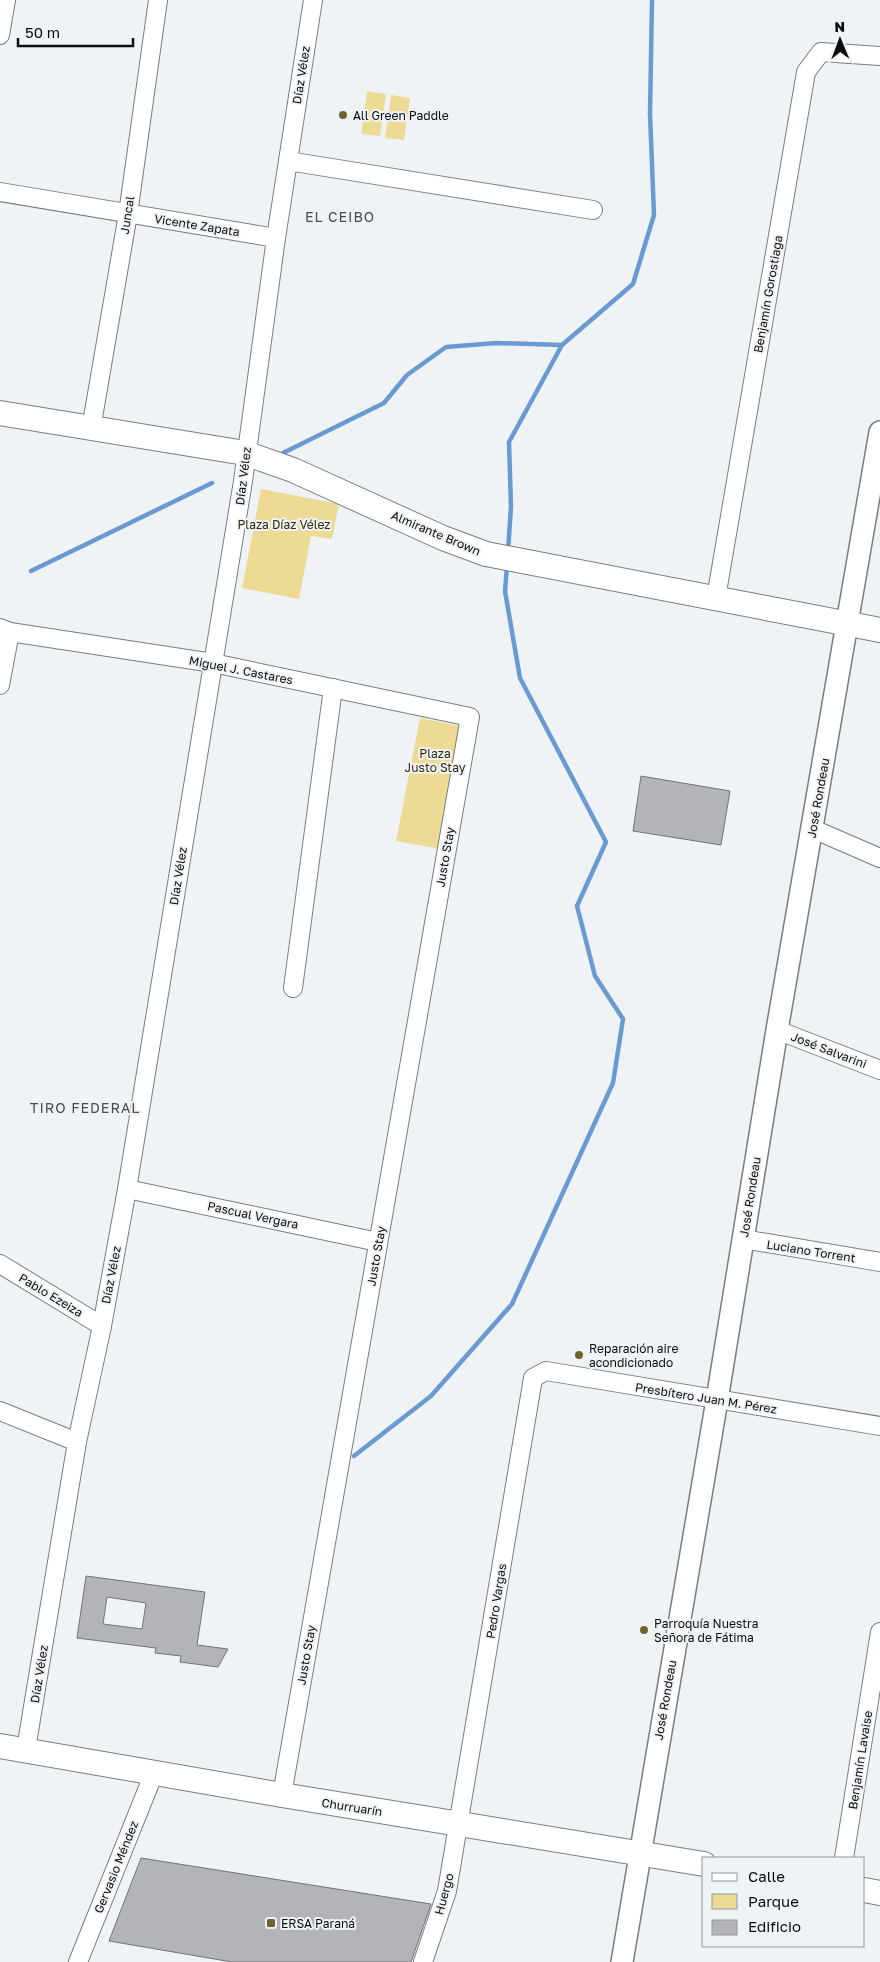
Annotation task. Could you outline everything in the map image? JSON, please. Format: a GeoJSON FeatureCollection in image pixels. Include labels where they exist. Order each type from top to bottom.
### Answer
{"type":"FeatureCollection","features":[{"type":"Feature","properties":{"kind":"main road","name":"Almirante Brown"},"geometry":{"type":"LineString","coordinates":[[0,413],[245,453],[293,470],[443,538],[486,554],[880,630]]}},
{"type":"Feature","properties":{"kind":"main road","name":"Churruarín"},"geometry":{"type":"LineString","coordinates":[[0,1746],[282,1795],[702,1864]]}},
{"type":"Feature","properties":{"kind":"main road"},"geometry":{"type":"LineString","coordinates":[[865,1890],[880,1893]]}},
{"type":"Feature","properties":{"kind":"street"},"geometry":{"type":"LineString","coordinates":[[0,35],[6,0]]}},
{"type":"Feature","properties":{"kind":"street","name":"Juncal"},"geometry":{"type":"LineString","coordinates":[[91,429],[128,214],[158,0]]}},
{"type":"Feature","properties":{"kind":"street","name":"Díaz Vélez"},"geometry":{"type":"LineString","coordinates":[[26,1749],[77,1442],[102,1326],[127,1189],[243,481],[245,453],[276,238],[313,0]]}},
{"type":"Feature","properties":{"kind":"street","name":"Benjamín Gorostiaga"},"geometry":{"type":"LineString","coordinates":[[716,598],[806,72],[821,52],[880,56]]}},
{"type":"Feature","properties":{"kind":"street"},"geometry":{"type":"LineString","coordinates":[[288,161],[593,210]]}},
{"type":"Feature","properties":{"kind":"street","name":"Vicente Zapata"},"geometry":{"type":"LineString","coordinates":[[0,192],[276,238]]}},
{"type":"Feature","properties":{"kind":"street","name":"José Rondeau"},"geometry":{"type":"LineString","coordinates":[[622,1962],[717,1400],[777,1030],[880,432]]}},
{"type":"Feature","properties":{"kind":"street"},"geometry":{"type":"LineString","coordinates":[[0,685],[5,630]]}},
{"type":"Feature","properties":{"kind":"street","name":"Miguel J. Castares"},"geometry":{"type":"LineString","coordinates":[[5,630],[213,663],[470,717]]}},
{"type":"Feature","properties":{"kind":"street"},"geometry":{"type":"LineString","coordinates":[[293,988],[333,688]]}},
{"type":"Feature","properties":{"kind":"street","name":"Justo Stay"},"geometry":{"type":"LineString","coordinates":[[282,1795],[470,717]]}},
{"type":"Feature","properties":{"kind":"street"},"geometry":{"type":"LineString","coordinates":[[813,829],[880,858]]}},
{"type":"Feature","properties":{"kind":"street","name":"José Salvarini"},"geometry":{"type":"LineString","coordinates":[[777,1030],[880,1070]]}},
{"type":"Feature","properties":{"kind":"street","name":"Pascual Vergara"},"geometry":{"type":"LineString","coordinates":[[127,1189],[378,1242]]}},
{"type":"Feature","properties":{"kind":"street","name":"Luciano Torrent"},"geometry":{"type":"LineString","coordinates":[[743,1239],[880,1262]]}},
{"type":"Feature","properties":{"kind":"street","name":"Pablo Ezeiza"},"geometry":{"type":"LineString","coordinates":[[0,1264],[102,1326]]}},
{"type":"Feature","properties":{"kind":"street","name":"Presbítero Juan M. Pérez"},"geometry":{"type":"LineString","coordinates":[[533,1378],[546,1371],[880,1426]]}},
{"type":"Feature","properties":{"kind":"street","name":"Pedro Vargas"},"geometry":{"type":"LineString","coordinates":[[459,1824],[533,1378]]}},
{"type":"Feature","properties":{"kind":"street"},"geometry":{"type":"LineString","coordinates":[[0,1411],[77,1442]]}},
{"type":"Feature","properties":{"kind":"street","name":"Benjamín Lavaise"},"geometry":{"type":"LineString","coordinates":[[844,1857],[880,1632]]}},
{"type":"Feature","properties":{"kind":"street","name":"Gervasio Méndez"},"geometry":{"type":"LineString","coordinates":[[78,1962],[154,1773]]}},
{"type":"Feature","properties":{"kind":"street","name":"Huergo"},"geometry":{"type":"LineString","coordinates":[[423,1962],[447,1891],[459,1824]]}},
{"type":"Feature","properties":{"kind":"green space"},"geometry":{"type":"Polygon","coordinates":[[[367,91],[386,94],[380,136],[361,134],[367,91]]]}},
{"type":"Feature","properties":{"kind":"green space"},"geometry":{"type":"Polygon","coordinates":[[[391,95],[410,98],[404,140],[385,138],[391,95]]]}},
{"type":"Feature","properties":{"kind":"green space","name":"Plaza Díaz Vélez"},"geometry":{"type":"Polygon","coordinates":[[[261,489],[339,504],[332,539],[311,536],[299,599],[242,588],[261,489]]]}},
{"type":"Feature","properties":{"kind":"green space","name":"Plaza Justo Stay"},"geometry":{"type":"Polygon","coordinates":[[[420,718],[464,727],[441,849],[396,841],[420,718]]]}},
{"type":"Feature","properties":{"kind":"building"},"geometry":{"type":"Polygon","coordinates":[[[641,776],[730,791],[721,845],[633,831],[641,776]]]}},
{"type":"Feature","properties":{"kind":"building"},"geometry":{"type":"Polygon","coordinates":[[[86,1576],[205,1592],[197,1645],[228,1649],[218,1667],[180,1662],[181,1656],[155,1653],[156,1648],[77,1638],[86,1576]],[[107,1597],[103,1624],[142,1629],[146,1603],[107,1597]]]}},
{"type":"Feature","properties":{"kind":"building","name":"ERSA Paraná"},"geometry":{"type":"Polygon","coordinates":[[[141,1858],[431,1904],[411,1962],[232,1962],[109,1941],[141,1858]]]}},
{"type":"Feature","properties":{"kind":"waterway"},"geometry":{"type":"LineString","coordinates":[[508,551],[511,507],[509,442],[562,345],[633,284],[654,215],[650,114],[652,0]]}},
{"type":"Feature","properties":{"kind":"waterway"},"geometry":{"type":"LineString","coordinates":[[283,453],[384,403],[407,375],[446,347],[496,343],[562,345]]}},
{"type":"Feature","properties":{"kind":"waterway"},"geometry":{"type":"LineString","coordinates":[[31,571],[212,483]]}},
{"type":"Feature","properties":{"kind":"waterway"},"geometry":{"type":"LineString","coordinates":[[354,1456],[431,1396],[512,1304],[613,1083],[623,1019],[595,976],[577,906],[606,842],[520,678],[505,591],[507,566]]}},
{"type":"Feature","properties":{"kind":"place","name":"All Green Paddle"},"geometry":{"type":"Point","coordinates":[343,115]}},
{"type":"Feature","properties":{"kind":"place","name":"Reparación aire acondicionado"},"geometry":{"type":"Point","coordinates":[579,1355]}},
{"type":"Feature","properties":{"kind":"place","name":"Parroquía Nuestra Señora de Fátima"},"geometry":{"type":"Point","coordinates":[644,1630]}},
{"type":"Feature","properties":{"kind":"place","name":"ERSA Paraná"},"geometry":{"type":"Point","coordinates":[271,1923]}},
{"type":"Feature","properties":{"kind":"district","name":"EL CEIBO"},"geometry":{"type":"Point","coordinates":[340,216]}},
{"type":"Feature","properties":{"kind":"district","name":"TIRO FEDERAL"},"geometry":{"type":"Point","coordinates":[85,1107]}}]}
